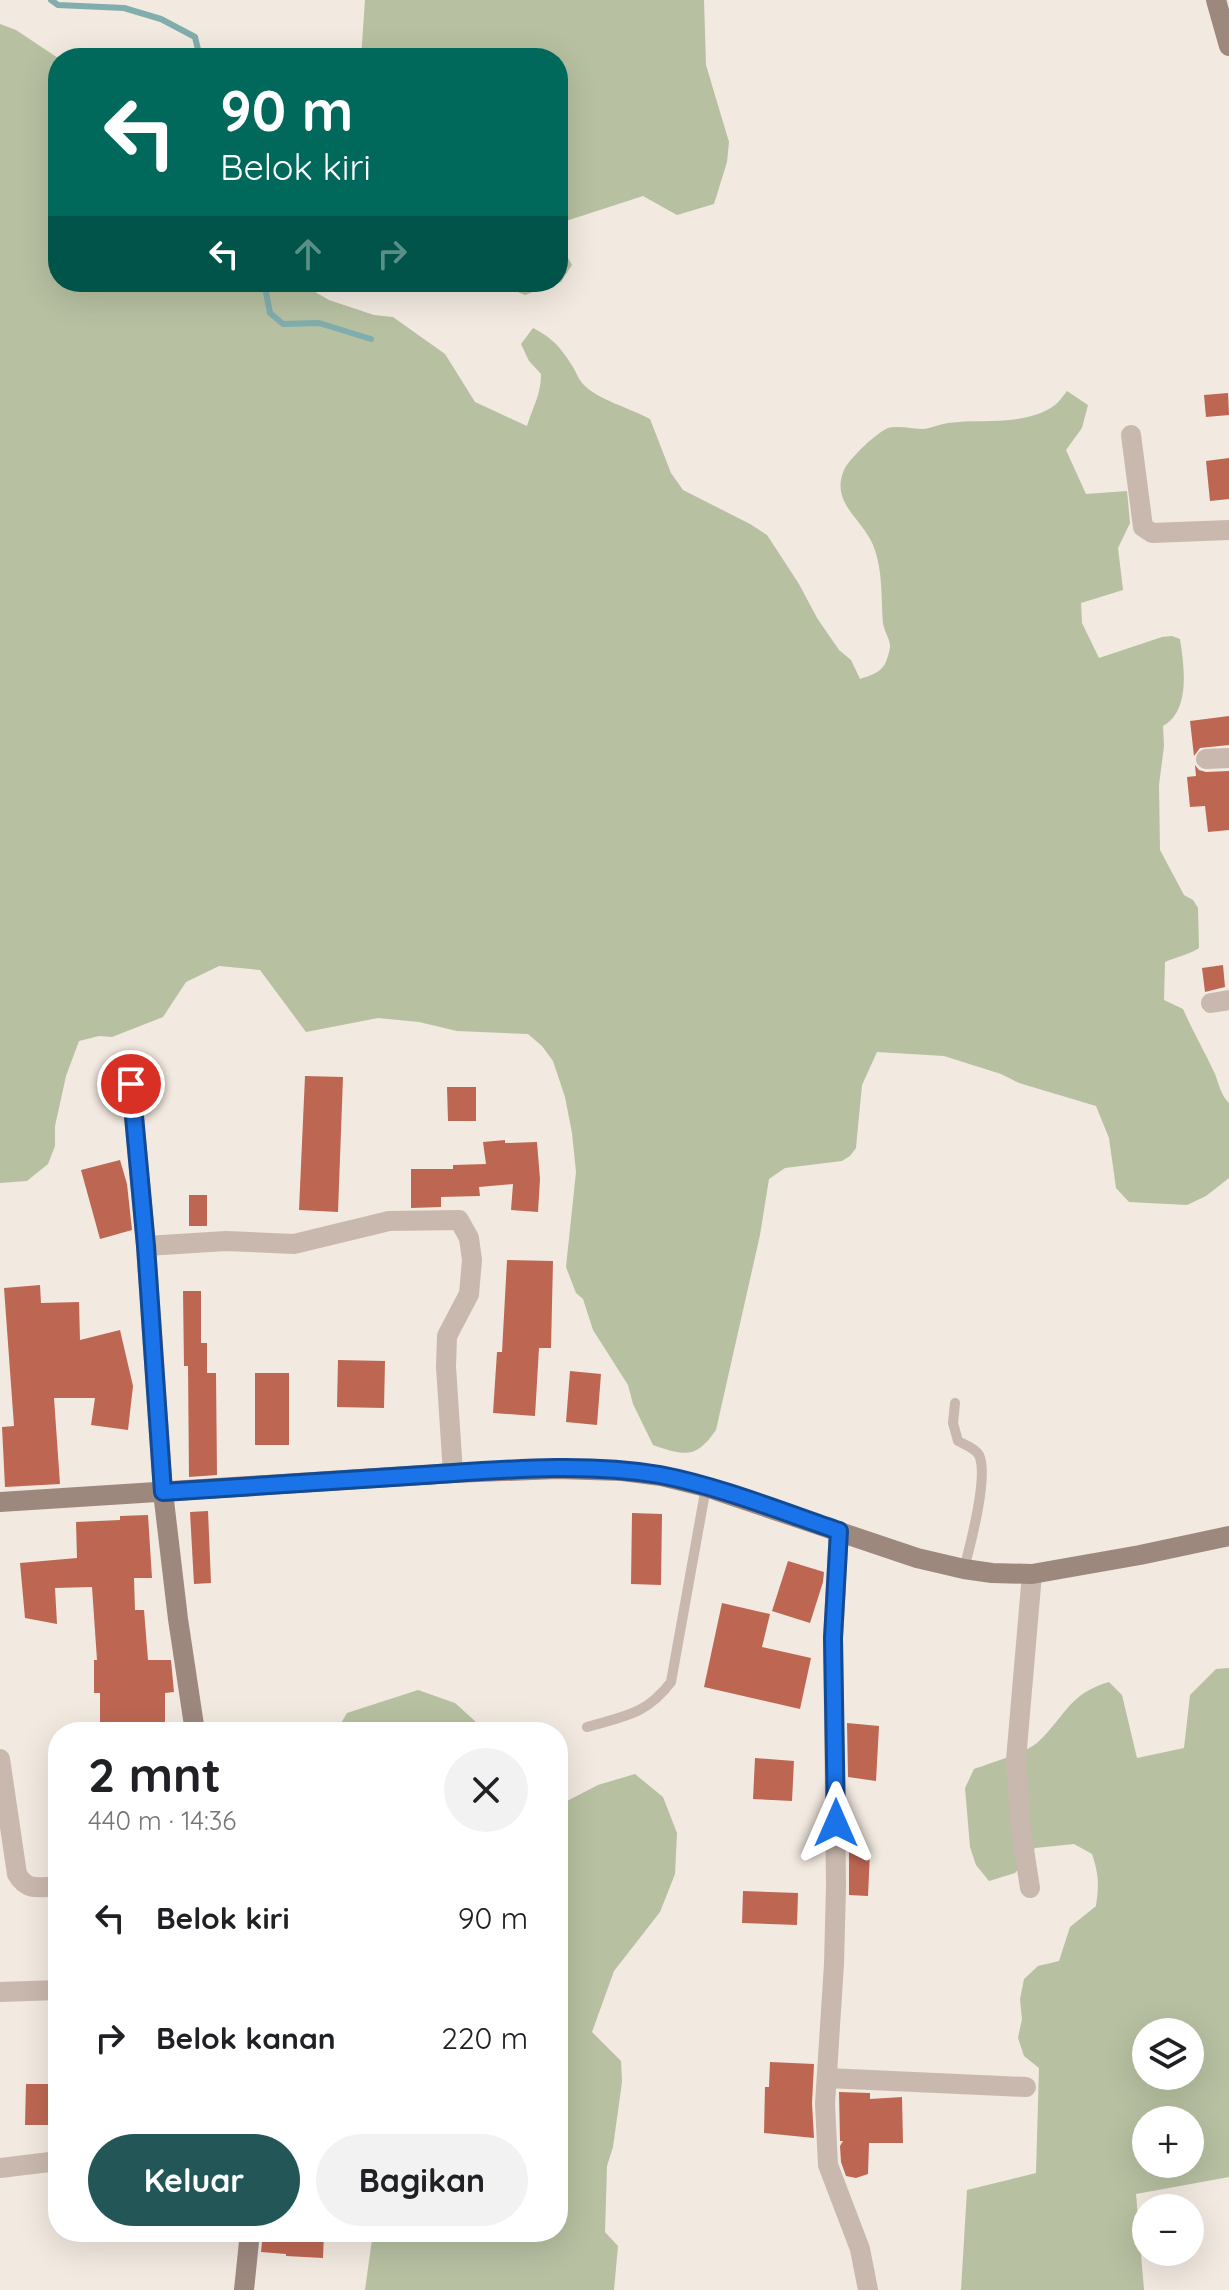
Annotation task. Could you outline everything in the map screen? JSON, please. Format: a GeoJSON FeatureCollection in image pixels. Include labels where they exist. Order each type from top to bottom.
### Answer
{"type":"FeatureCollection","features":[{"type":"Feature","properties":{"kind":"main road"},"geometry":{"type":"LineString","coordinates":[[1216,0],[1229,46]]}},
{"type":"Feature","properties":{"kind":"main road"},"geometry":{"type":"LineString","coordinates":[[0,1502],[557,1469],[661,1476],[706,1487],[917,1558],[992,1573],[1032,1574],[1229,1536]]}},
{"type":"Feature","properties":{"kind":"main road"},"geometry":{"type":"LineString","coordinates":[[163,1492],[193,1722]]}},
{"type":"Feature","properties":{"kind":"main road"},"geometry":{"type":"LineString","coordinates":[[244,2290],[249,2242]]}},
{"type":"Feature","properties":{"kind":"street"},"geometry":{"type":"LineString","coordinates":[[1131,435],[1143,527],[1147,531],[1229,530]]}},
{"type":"Feature","properties":{"kind":"street"},"geometry":{"type":"LineString","coordinates":[[1206,759],[1229,758]]}},
{"type":"Feature","properties":{"kind":"street"},"geometry":{"type":"LineString","coordinates":[[131,1084],[163,1492]]}},
{"type":"Feature","properties":{"kind":"street"},"geometry":{"type":"LineString","coordinates":[[146,1246],[226,1241],[294,1244],[389,1221],[459,1220],[469,1238],[472,1260],[469,1294],[447,1336],[453,1473]]}},
{"type":"Feature","properties":{"kind":"street"},"geometry":{"type":"LineString","coordinates":[[839,1531],[833,1638],[836,1886],[825,2104],[828,2165],[856,2237],[868,2290]]}},
{"type":"Feature","properties":{"kind":"street"},"geometry":{"type":"LineString","coordinates":[[1030,1888],[1021,1830],[1016,1760],[1032,1574]]}},
{"type":"Feature","properties":{"kind":"street"},"geometry":{"type":"LineString","coordinates":[[0,1759],[8,1861],[26,1885],[48,1887]]}},
{"type":"Feature","properties":{"kind":"street"},"geometry":{"type":"LineString","coordinates":[[0,1992],[48,1990]]}},
{"type":"Feature","properties":{"kind":"street"},"geometry":{"type":"LineString","coordinates":[[827,2078],[1026,2087]]}},
{"type":"Feature","properties":{"kind":"street"},"geometry":{"type":"LineString","coordinates":[[0,2168],[48,2162]]}},
{"type":"Feature","properties":{"kind":"lane"},"geometry":{"type":"LineString","coordinates":[[955,1403],[953,1423],[958,1441],[977,1452],[980,1459],[979,1508],[964,1569]]}},
{"type":"Feature","properties":{"kind":"lane"},"geometry":{"type":"LineString","coordinates":[[587,1727],[641,1711],[658,1700],[671,1682],[706,1487]]}},
{"type":"Feature","properties":{"kind":"green space"},"geometry":{"type":"Polygon","coordinates":[[[365,0],[704,0],[706,65],[729,142],[727,162],[714,204],[677,215],[643,196],[568,221],[568,48],[362,48],[365,0]]]}},
{"type":"Feature","properties":{"kind":"green space"},"geometry":{"type":"Polygon","coordinates":[[[0,24],[16,30],[48,51],[48,292],[315,292],[329,300],[374,315],[393,317],[445,354],[475,402],[527,426],[541,381],[541,374],[529,361],[521,344],[533,328],[556,344],[589,390],[650,419],[671,473],[683,490],[767,535],[817,618],[839,650],[851,660],[860,679],[883,667],[890,646],[883,623],[876,554],[841,492],[844,470],[851,460],[888,428],[924,429],[948,423],[1017,419],[1043,412],[1055,405],[1067,391],[1088,405],[1082,428],[1066,450],[1086,494],[1127,491],[1130,523],[1118,548],[1123,590],[1081,603],[1082,623],[1099,658],[1162,637],[1180,639],[1184,674],[1182,699],[1172,719],[1163,726],[1159,785],[1160,850],[1184,895],[1193,900],[1198,908],[1199,948],[1165,962],[1164,1000],[1183,1009],[1229,1103],[1229,1178],[1206,1196],[1187,1205],[1129,1202],[1116,1188],[1109,1138],[1096,1106],[944,1056],[877,1052],[862,1085],[856,1148],[850,1156],[842,1161],[785,1168],[769,1179],[760,1235],[716,1430],[702,1446],[682,1453],[653,1445],[633,1404],[628,1385],[593,1330],[583,1299],[576,1293],[566,1267],[576,1172],[572,1133],[565,1097],[553,1061],[528,1034],[457,1031],[419,1022],[378,1018],[306,1032],[260,970],[219,966],[186,982],[163,1017],[112,1037],[99,1036],[79,1041],[66,1076],[55,1126],[55,1146],[48,1164],[27,1181],[0,1183],[0,24]]]}},
{"type":"Feature","properties":{"kind":"green space"},"geometry":{"type":"Polygon","coordinates":[[[1229,1668],[1229,2177],[1132,2194],[1132,2266],[1142,2266],[1144,2290],[961,2290],[967,2190],[1036,2173],[1039,2068],[1024,2056],[1018,2038],[1024,1979],[1038,1966],[1059,1961],[1070,1927],[1096,1906],[1098,1885],[1092,1854],[1074,1844],[1035,1848],[1015,1873],[989,1881],[976,1865],[970,1847],[965,1788],[974,1769],[1033,1746],[1076,1699],[1109,1682],[1122,1695],[1137,1758],[1184,1748],[1190,1695],[1216,1669],[1229,1668]]]}},
{"type":"Feature","properties":{"kind":"green space"},"geometry":{"type":"Polygon","coordinates":[[[418,1690],[455,1703],[476,1722],[342,1722],[347,1713],[418,1690]]]}},
{"type":"Feature","properties":{"kind":"green space"},"geometry":{"type":"Polygon","coordinates":[[[635,1774],[663,1797],[677,1833],[675,1874],[660,1912],[614,1971],[592,2032],[621,2061],[622,2082],[613,2147],[607,2166],[605,2232],[618,2246],[614,2290],[365,2290],[372,2242],[568,2242],[568,1800],[598,1785],[635,1774]]]}},
{"type":"Feature","properties":{"kind":"building"},"geometry":{"type":"Polygon","coordinates":[[[1228,393],[1229,415],[1206,417],[1204,395],[1228,393]]]}},
{"type":"Feature","properties":{"kind":"building"},"geometry":{"type":"Polygon","coordinates":[[[1229,458],[1229,499],[1210,501],[1206,461],[1229,458]]]}},
{"type":"Feature","properties":{"kind":"building"},"geometry":{"type":"Polygon","coordinates":[[[1229,716],[1229,745],[1200,748],[1194,756],[1190,721],[1229,716]]]}},
{"type":"Feature","properties":{"kind":"building"},"geometry":{"type":"Polygon","coordinates":[[[1195,765],[1206,772],[1229,771],[1229,830],[1208,832],[1205,806],[1190,807],[1187,777],[1196,776],[1195,765]]]}},
{"type":"Feature","properties":{"kind":"building"},"geometry":{"type":"Polygon","coordinates":[[[1223,965],[1225,987],[1205,992],[1202,968],[1223,965]]]}},
{"type":"Feature","properties":{"kind":"building"},"geometry":{"type":"Polygon","coordinates":[[[305,1076],[343,1077],[338,1212],[299,1210],[305,1076]]]}},
{"type":"Feature","properties":{"kind":"building"},"geometry":{"type":"Polygon","coordinates":[[[447,1087],[476,1087],[476,1121],[448,1121],[447,1087]]]}},
{"type":"Feature","properties":{"kind":"building"},"geometry":{"type":"Polygon","coordinates":[[[505,1140],[505,1143],[537,1142],[540,1179],[538,1212],[511,1210],[513,1184],[479,1187],[480,1196],[441,1197],[441,1207],[411,1208],[411,1169],[453,1169],[453,1165],[486,1164],[483,1142],[505,1140]]]}},
{"type":"Feature","properties":{"kind":"building"},"geometry":{"type":"Polygon","coordinates":[[[120,1160],[127,1184],[132,1230],[100,1239],[81,1170],[120,1160]]]}},
{"type":"Feature","properties":{"kind":"building"},"geometry":{"type":"Polygon","coordinates":[[[189,1195],[207,1195],[207,1226],[189,1226],[189,1195]]]}},
{"type":"Feature","properties":{"kind":"building"},"geometry":{"type":"Polygon","coordinates":[[[507,1260],[553,1261],[551,1348],[539,1348],[535,1416],[493,1413],[497,1352],[502,1352],[507,1260]]]}},
{"type":"Feature","properties":{"kind":"building"},"geometry":{"type":"Polygon","coordinates":[[[40,1285],[41,1303],[79,1302],[80,1340],[120,1330],[133,1386],[128,1430],[91,1425],[95,1398],[54,1398],[60,1484],[5,1487],[2,1427],[14,1426],[4,1288],[40,1285]]]}},
{"type":"Feature","properties":{"kind":"building"},"geometry":{"type":"Polygon","coordinates":[[[183,1291],[201,1291],[201,1343],[207,1343],[207,1373],[216,1373],[217,1475],[189,1477],[188,1366],[184,1366],[183,1291]]]}},
{"type":"Feature","properties":{"kind":"building"},"geometry":{"type":"Polygon","coordinates":[[[338,1360],[385,1361],[384,1408],[337,1407],[338,1360]]]}},
{"type":"Feature","properties":{"kind":"building"},"geometry":{"type":"Polygon","coordinates":[[[570,1371],[601,1374],[597,1425],[566,1422],[570,1371]]]}},
{"type":"Feature","properties":{"kind":"building"},"geometry":{"type":"Polygon","coordinates":[[[255,1373],[289,1373],[289,1445],[255,1445],[255,1373]]]}},
{"type":"Feature","properties":{"kind":"building"},"geometry":{"type":"Polygon","coordinates":[[[208,1511],[211,1583],[194,1584],[190,1512],[208,1511]]]}},
{"type":"Feature","properties":{"kind":"building"},"geometry":{"type":"Polygon","coordinates":[[[632,1513],[662,1514],[661,1585],[631,1584],[632,1513]]]}},
{"type":"Feature","properties":{"kind":"building"},"geometry":{"type":"Polygon","coordinates":[[[148,1515],[152,1578],[134,1578],[135,1610],[144,1610],[148,1660],[171,1660],[174,1692],[165,1693],[165,1722],[100,1722],[100,1693],[94,1693],[94,1660],[97,1660],[92,1587],[55,1588],[57,1624],[25,1618],[20,1563],[77,1558],[76,1522],[120,1520],[120,1516],[148,1515]]]}},
{"type":"Feature","properties":{"kind":"building"},"geometry":{"type":"Polygon","coordinates":[[[788,1561],[824,1572],[810,1623],[772,1611],[788,1561]]]}},
{"type":"Feature","properties":{"kind":"building"},"geometry":{"type":"Polygon","coordinates":[[[722,1603],[770,1614],[762,1647],[811,1658],[800,1709],[704,1687],[722,1603]]]}},
{"type":"Feature","properties":{"kind":"building"},"geometry":{"type":"Polygon","coordinates":[[[847,1723],[879,1726],[876,1781],[848,1777],[847,1723]]]}},
{"type":"Feature","properties":{"kind":"building"},"geometry":{"type":"Polygon","coordinates":[[[755,1758],[794,1761],[792,1801],[753,1799],[755,1758]]]}},
{"type":"Feature","properties":{"kind":"building"},"geometry":{"type":"Polygon","coordinates":[[[849,1851],[870,1852],[868,1896],[849,1895],[849,1851]]]}},
{"type":"Feature","properties":{"kind":"building"},"geometry":{"type":"Polygon","coordinates":[[[743,1891],[798,1893],[797,1925],[742,1923],[743,1891]]]}},
{"type":"Feature","properties":{"kind":"building"},"geometry":{"type":"Polygon","coordinates":[[[770,2062],[814,2064],[814,2138],[764,2133],[765,2087],[769,2087],[770,2062]]]}},
{"type":"Feature","properties":{"kind":"building"},"geometry":{"type":"Polygon","coordinates":[[[26,2084],[48,2084],[48,2125],[25,2125],[26,2084]]]}},
{"type":"Feature","properties":{"kind":"building"},"geometry":{"type":"Polygon","coordinates":[[[839,2092],[870,2093],[870,2099],[902,2097],[903,2143],[869,2143],[868,2174],[856,2178],[846,2176],[841,2162],[840,2146],[843,2141],[840,2141],[839,2092]]]}},
{"type":"Feature","properties":{"kind":"building"},"geometry":{"type":"Polygon","coordinates":[[[262,2242],[324,2242],[323,2258],[261,2252],[262,2242]]]}},
{"type":"Feature","properties":{"kind":"waterway"},"geometry":{"type":"LineString","coordinates":[[51,0],[58,5],[124,8],[161,19],[195,37],[198,48]]}},
{"type":"Feature","properties":{"kind":"waterway"},"geometry":{"type":"LineString","coordinates":[[266,292],[270,313],[283,324],[319,323],[371,339]]}},
{"type":"Feature","properties":{"kind":"route"},"geometry":{"type":"LineString","coordinates":[[131,1084],[163,1492],[485,1471],[622,1471],[706,1487],[839,1531],[833,1638],[836,1823]]}}]}
